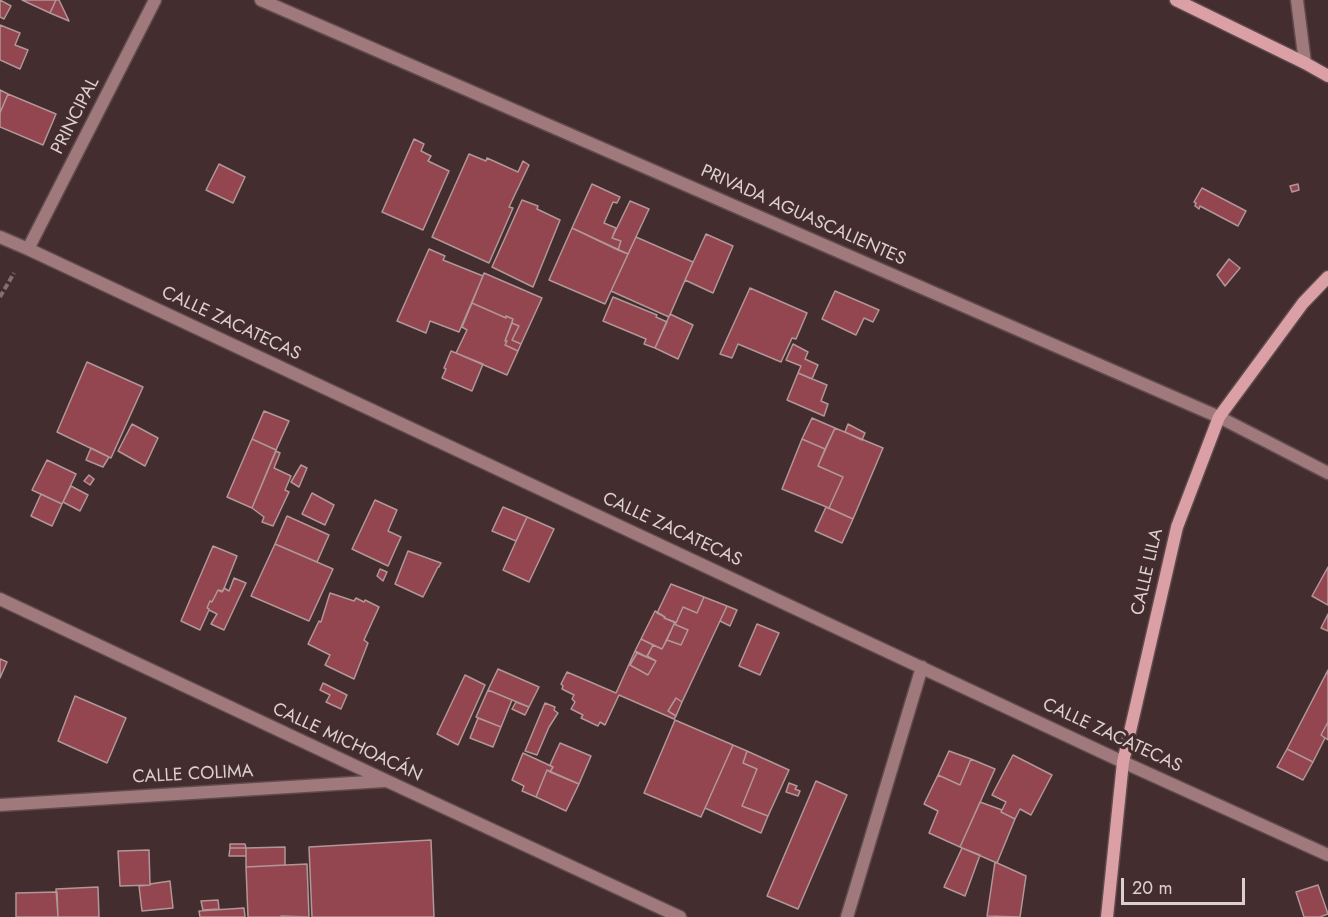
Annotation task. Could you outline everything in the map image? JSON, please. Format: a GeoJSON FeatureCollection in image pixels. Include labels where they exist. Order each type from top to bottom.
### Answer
{"type":"FeatureCollection","features":[{"type":"Feature","properties":{"kind":"street","name":"PRINCIPAL"},"geometry":{"type":"LineString","coordinates":[[28,249],[155,0]]}},
{"type":"Feature","properties":{"kind":"street","name":"PRIVADA AGUASCALIENTES"},"geometry":{"type":"LineString","coordinates":[[261,0],[1219,417],[1328,473]]}},
{"type":"Feature","properties":{"kind":"street"},"geometry":{"type":"LineString","coordinates":[[1176,0],[1328,76]]}},
{"type":"Feature","properties":{"kind":"street"},"geometry":{"type":"LineString","coordinates":[[1297,0],[1305,63]]}},
{"type":"Feature","properties":{"kind":"street","name":"CALLE ZACATECAS"},"geometry":{"type":"LineString","coordinates":[[0,237],[1123,762],[1328,855]]}},
{"type":"Feature","properties":{"kind":"street","name":"CALLE LILA"},"geometry":{"type":"LineString","coordinates":[[1107,917],[1123,762],[1177,527],[1219,417],[1304,303],[1328,277]]}},
{"type":"Feature","properties":{"kind":"street","name":"CALLE MICHOACÁN"},"geometry":{"type":"LineString","coordinates":[[0,599],[680,917]]}},
{"type":"Feature","properties":{"kind":"street"},"geometry":{"type":"LineString","coordinates":[[847,917],[922,667]]}},
{"type":"Feature","properties":{"kind":"street","name":"CALLE COLIMA"},"geometry":{"type":"LineString","coordinates":[[0,805],[387,781]]}},
{"type":"Feature","properties":{"kind":"building"},"geometry":{"type":"Polygon","coordinates":[[[0,0],[11,6],[4,19],[0,17],[0,0]]]}},
{"type":"Feature","properties":{"kind":"building"},"geometry":{"type":"Polygon","coordinates":[[[22,0],[56,0],[50,13],[22,0]]]}},
{"type":"Feature","properties":{"kind":"building"},"geometry":{"type":"Polygon","coordinates":[[[56,0],[59,0],[69,21],[50,13],[56,0]]]}},
{"type":"Feature","properties":{"kind":"building"},"geometry":{"type":"Polygon","coordinates":[[[0,25],[20,33],[15,45],[28,50],[20,69],[0,60],[0,25]]]}},
{"type":"Feature","properties":{"kind":"building"},"geometry":{"type":"Polygon","coordinates":[[[0,90],[8,94],[0,113],[0,90]]]}},
{"type":"Feature","properties":{"kind":"building"},"geometry":{"type":"Polygon","coordinates":[[[8,94],[56,114],[43,145],[0,127],[0,113],[8,94]]]}},
{"type":"Feature","properties":{"kind":"building"},"geometry":{"type":"Polygon","coordinates":[[[414,139],[424,144],[421,151],[431,156],[428,161],[449,171],[423,230],[382,212],[414,139]]]}},
{"type":"Feature","properties":{"kind":"building"},"geometry":{"type":"Polygon","coordinates":[[[469,154],[486,161],[487,158],[518,172],[523,161],[529,165],[509,207],[513,208],[489,263],[432,237],[469,154]]]}},
{"type":"Feature","properties":{"kind":"building"},"geometry":{"type":"Polygon","coordinates":[[[219,164],[245,177],[233,203],[206,190],[219,164]]]}},
{"type":"Feature","properties":{"kind":"building"},"geometry":{"type":"Polygon","coordinates":[[[592,184],[620,197],[617,203],[613,202],[604,223],[616,228],[612,238],[621,241],[618,250],[572,228],[592,184]]]}},
{"type":"Feature","properties":{"kind":"building"},"geometry":{"type":"Polygon","coordinates":[[[1298,184],[1299,190],[1292,192],[1290,186],[1298,184]]]}},
{"type":"Feature","properties":{"kind":"building"},"geometry":{"type":"Polygon","coordinates":[[[1202,188],[1246,211],[1238,226],[1200,206],[1199,209],[1195,206],[1194,202],[1202,188]]]}},
{"type":"Feature","properties":{"kind":"building"},"geometry":{"type":"Polygon","coordinates":[[[522,200],[538,206],[537,209],[560,220],[533,287],[492,267],[522,200]]]}},
{"type":"Feature","properties":{"kind":"building"},"geometry":{"type":"Polygon","coordinates":[[[630,201],[649,209],[628,254],[618,250],[621,241],[612,238],[630,201]]]}},
{"type":"Feature","properties":{"kind":"building"},"geometry":{"type":"Polygon","coordinates":[[[572,228],[628,254],[605,304],[549,280],[572,228]]]}},
{"type":"Feature","properties":{"kind":"building"},"geometry":{"type":"Polygon","coordinates":[[[706,234],[733,246],[713,293],[685,280],[706,234]]]}},
{"type":"Feature","properties":{"kind":"building"},"geometry":{"type":"Polygon","coordinates":[[[636,237],[693,262],[669,317],[611,291],[636,237]]]}},
{"type":"Feature","properties":{"kind":"building"},"geometry":{"type":"Polygon","coordinates":[[[429,249],[445,256],[443,260],[483,276],[459,332],[430,321],[426,333],[397,321],[429,249]]]}},
{"type":"Feature","properties":{"kind":"building"},"geometry":{"type":"Polygon","coordinates":[[[1229,259],[1240,268],[1225,286],[1217,275],[1229,259]]]}},
{"type":"Feature","properties":{"kind":"building"},"geometry":{"type":"Polygon","coordinates":[[[484,273],[542,298],[521,344],[512,340],[519,326],[512,323],[513,319],[472,303],[484,273]]]}},
{"type":"Feature","properties":{"kind":"building"},"geometry":{"type":"Polygon","coordinates":[[[750,288],[807,313],[796,339],[792,338],[781,362],[738,344],[732,358],[720,354],[750,288]]]}},
{"type":"Feature","properties":{"kind":"building"},"geometry":{"type":"Polygon","coordinates":[[[835,291],[879,310],[873,322],[864,318],[856,335],[822,319],[835,291]]]}},
{"type":"Feature","properties":{"kind":"building"},"geometry":{"type":"Polygon","coordinates":[[[613,297],[657,315],[656,317],[667,322],[655,348],[644,344],[646,339],[603,321],[613,297]]]}},
{"type":"Feature","properties":{"kind":"building"},"geometry":{"type":"Polygon","coordinates":[[[472,303],[513,319],[505,345],[518,351],[507,375],[456,353],[467,330],[462,327],[472,303]]]}},
{"type":"Feature","properties":{"kind":"building"},"geometry":{"type":"Polygon","coordinates":[[[670,314],[693,325],[678,359],[655,348],[670,314]]]}},
{"type":"Feature","properties":{"kind":"building"},"geometry":{"type":"Polygon","coordinates":[[[512,323],[519,326],[512,340],[521,344],[518,351],[505,345],[512,323]]]}},
{"type":"Feature","properties":{"kind":"building"},"geometry":{"type":"Polygon","coordinates":[[[793,344],[808,352],[805,359],[818,365],[812,379],[798,373],[801,366],[786,360],[793,344]]]}},
{"type":"Feature","properties":{"kind":"building"},"geometry":{"type":"Polygon","coordinates":[[[451,351],[483,364],[472,391],[442,378],[451,351]]]}},
{"type":"Feature","properties":{"kind":"building"},"geometry":{"type":"Polygon","coordinates":[[[87,362],[143,387],[111,458],[57,432],[87,362]]]}},
{"type":"Feature","properties":{"kind":"building"},"geometry":{"type":"Polygon","coordinates":[[[798,373],[827,385],[821,401],[828,404],[824,416],[787,400],[798,373]]]}},
{"type":"Feature","properties":{"kind":"building"},"geometry":{"type":"Polygon","coordinates":[[[264,411],[289,421],[276,450],[252,439],[264,411]]]}},
{"type":"Feature","properties":{"kind":"building"},"geometry":{"type":"Polygon","coordinates":[[[812,418],[835,428],[825,449],[802,439],[812,418]]]}},
{"type":"Feature","properties":{"kind":"building"},"geometry":{"type":"Polygon","coordinates":[[[132,424],[158,438],[145,466],[118,451],[132,424]]]}},
{"type":"Feature","properties":{"kind":"building"},"geometry":{"type":"Polygon","coordinates":[[[848,424],[865,433],[862,440],[845,432],[848,424]]]}},
{"type":"Feature","properties":{"kind":"building"},"geometry":{"type":"Polygon","coordinates":[[[835,428],[883,448],[853,519],[829,508],[843,477],[818,466],[835,428]]]}},
{"type":"Feature","properties":{"kind":"building"},"geometry":{"type":"Polygon","coordinates":[[[252,439],[276,450],[252,508],[227,497],[252,439]]]}},
{"type":"Feature","properties":{"kind":"building"},"geometry":{"type":"Polygon","coordinates":[[[802,439],[825,449],[818,466],[843,477],[829,508],[782,489],[802,439]]]}},
{"type":"Feature","properties":{"kind":"building"},"geometry":{"type":"Polygon","coordinates":[[[91,448],[109,457],[103,467],[86,460],[91,448]]]}},
{"type":"Feature","properties":{"kind":"building"},"geometry":{"type":"Polygon","coordinates":[[[276,451],[280,453],[274,468],[291,476],[285,490],[289,492],[273,526],[262,522],[264,517],[252,508],[276,451]]]}},
{"type":"Feature","properties":{"kind":"building"},"geometry":{"type":"Polygon","coordinates":[[[47,460],[76,474],[62,504],[32,490],[47,460]]]}},
{"type":"Feature","properties":{"kind":"building"},"geometry":{"type":"Polygon","coordinates":[[[301,465],[307,468],[299,487],[291,482],[301,465]]]}},
{"type":"Feature","properties":{"kind":"building"},"geometry":{"type":"Polygon","coordinates":[[[89,475],[94,479],[90,485],[84,481],[89,475]]]}},
{"type":"Feature","properties":{"kind":"building"},"geometry":{"type":"Polygon","coordinates":[[[71,486],[88,495],[80,511],[63,502],[71,486]]]}},
{"type":"Feature","properties":{"kind":"building"},"geometry":{"type":"Polygon","coordinates":[[[312,493],[334,505],[325,525],[302,514],[312,493]]]}},
{"type":"Feature","properties":{"kind":"building"},"geometry":{"type":"Polygon","coordinates":[[[41,494],[62,504],[52,526],[31,516],[41,494]]]}},
{"type":"Feature","properties":{"kind":"building"},"geometry":{"type":"Polygon","coordinates":[[[375,500],[397,510],[388,531],[401,537],[388,566],[352,549],[375,500]]]}},
{"type":"Feature","properties":{"kind":"building"},"geometry":{"type":"Polygon","coordinates":[[[503,507],[527,517],[516,541],[492,531],[503,507]]]}},
{"type":"Feature","properties":{"kind":"building"},"geometry":{"type":"Polygon","coordinates":[[[826,507],[853,519],[842,543],[815,531],[826,507]]]}},
{"type":"Feature","properties":{"kind":"building"},"geometry":{"type":"Polygon","coordinates":[[[287,516],[329,535],[317,562],[275,544],[287,516]]]}},
{"type":"Feature","properties":{"kind":"building"},"geometry":{"type":"Polygon","coordinates":[[[527,517],[554,529],[529,582],[503,570],[527,517]]]}},
{"type":"Feature","properties":{"kind":"building"},"geometry":{"type":"Polygon","coordinates":[[[275,544],[333,569],[309,621],[251,596],[275,544]]]}},
{"type":"Feature","properties":{"kind":"building"},"geometry":{"type":"Polygon","coordinates":[[[213,546],[237,556],[223,591],[218,590],[212,602],[210,601],[207,608],[209,610],[200,630],[181,621],[213,546]]]}},
{"type":"Feature","properties":{"kind":"building"},"geometry":{"type":"Polygon","coordinates":[[[408,551],[441,563],[423,597],[395,584],[408,551]]]}},
{"type":"Feature","properties":{"kind":"building"},"geometry":{"type":"Polygon","coordinates":[[[1328,567],[1328,605],[1312,596],[1328,567]]]}},
{"type":"Feature","properties":{"kind":"building"},"geometry":{"type":"Polygon","coordinates":[[[380,569],[387,572],[383,581],[377,576],[380,569]]]}},
{"type":"Feature","properties":{"kind":"building"},"geometry":{"type":"Polygon","coordinates":[[[234,578],[246,583],[224,630],[211,624],[217,614],[207,608],[218,590],[222,592],[224,588],[229,591],[234,578]]]}},
{"type":"Feature","properties":{"kind":"building"},"geometry":{"type":"Polygon","coordinates":[[[671,584],[704,597],[697,613],[683,607],[676,623],[657,613],[671,584]]]}},
{"type":"Feature","properties":{"kind":"building"},"geometry":{"type":"Polygon","coordinates":[[[330,593],[354,601],[356,598],[364,602],[365,600],[379,607],[364,640],[368,643],[354,679],[325,665],[330,655],[308,644],[319,621],[321,622],[330,593]]]}},
{"type":"Feature","properties":{"kind":"building"},"geometry":{"type":"Polygon","coordinates":[[[704,597],[727,606],[682,702],[676,698],[668,711],[676,716],[674,719],[619,695],[605,725],[600,722],[598,726],[581,718],[583,715],[571,709],[575,702],[572,699],[574,695],[562,689],[561,684],[567,672],[616,693],[635,651],[637,653],[630,665],[648,675],[656,661],[647,656],[653,645],[662,649],[667,640],[681,645],[688,630],[674,624],[683,607],[697,613],[704,597]]]}},
{"type":"Feature","properties":{"kind":"building"},"geometry":{"type":"Polygon","coordinates":[[[727,606],[737,610],[730,626],[720,621],[727,606]]]}},
{"type":"Feature","properties":{"kind":"building"},"geometry":{"type":"Polygon","coordinates":[[[655,611],[675,622],[662,649],[641,639],[655,611]]]}},
{"type":"Feature","properties":{"kind":"building"},"geometry":{"type":"Polygon","coordinates":[[[1328,614],[1328,631],[1321,628],[1328,614]]]}},
{"type":"Feature","properties":{"kind":"building"},"geometry":{"type":"Polygon","coordinates":[[[674,624],[688,630],[681,645],[667,640],[674,624]]]}},
{"type":"Feature","properties":{"kind":"building"},"geometry":{"type":"Polygon","coordinates":[[[757,624],[779,633],[760,675],[739,666],[757,624]]]}},
{"type":"Feature","properties":{"kind":"building"},"geometry":{"type":"Polygon","coordinates":[[[641,639],[653,645],[647,657],[635,651],[641,639]]]}},
{"type":"Feature","properties":{"kind":"building"},"geometry":{"type":"Polygon","coordinates":[[[637,653],[656,661],[648,675],[630,665],[637,653]]]}},
{"type":"Feature","properties":{"kind":"building"},"geometry":{"type":"Polygon","coordinates":[[[0,659],[7,662],[0,678],[0,659]]]}},
{"type":"Feature","properties":{"kind":"building"},"geometry":{"type":"Polygon","coordinates":[[[498,669],[539,687],[529,707],[488,690],[498,669]]]}},
{"type":"Feature","properties":{"kind":"building"},"geometry":{"type":"Polygon","coordinates":[[[1328,670],[1328,722],[1321,735],[1325,738],[1313,762],[1287,749],[1328,670]]]}},
{"type":"Feature","properties":{"kind":"building"},"geometry":{"type":"Polygon","coordinates":[[[465,675],[485,685],[458,745],[437,734],[465,675]]]}},
{"type":"Feature","properties":{"kind":"building"},"geometry":{"type":"Polygon","coordinates":[[[323,683],[347,695],[341,709],[326,702],[330,695],[320,690],[323,683]]]}},
{"type":"Feature","properties":{"kind":"building"},"geometry":{"type":"Polygon","coordinates":[[[488,690],[512,700],[501,727],[476,717],[488,690]]]}},
{"type":"Feature","properties":{"kind":"building"},"geometry":{"type":"Polygon","coordinates":[[[75,696],[126,718],[107,763],[58,741],[75,696]]]}},
{"type":"Feature","properties":{"kind":"building"},"geometry":{"type":"Polygon","coordinates":[[[676,698],[682,702],[676,716],[668,711],[676,698]]]}},
{"type":"Feature","properties":{"kind":"building"},"geometry":{"type":"Polygon","coordinates":[[[516,702],[529,707],[525,715],[512,709],[516,702]]]}},
{"type":"Feature","properties":{"kind":"building"},"geometry":{"type":"Polygon","coordinates":[[[545,703],[555,707],[554,710],[558,713],[537,755],[525,751],[545,703]]]}},
{"type":"Feature","properties":{"kind":"building"},"geometry":{"type":"Polygon","coordinates":[[[478,718],[501,727],[493,747],[470,738],[478,718]]]}},
{"type":"Feature","properties":{"kind":"building"},"geometry":{"type":"Polygon","coordinates":[[[675,720],[733,745],[701,817],[644,793],[675,720]]]}},
{"type":"Feature","properties":{"kind":"building"},"geometry":{"type":"Polygon","coordinates":[[[1328,722],[1328,740],[1321,735],[1328,722]]]}},
{"type":"Feature","properties":{"kind":"building"},"geometry":{"type":"Polygon","coordinates":[[[560,743],[591,756],[579,784],[550,772],[553,767],[550,765],[560,743]]]}},
{"type":"Feature","properties":{"kind":"building"},"geometry":{"type":"Polygon","coordinates":[[[733,745],[747,751],[743,763],[757,769],[742,806],[768,816],[761,833],[705,808],[733,745]]]}},
{"type":"Feature","properties":{"kind":"building"},"geometry":{"type":"Polygon","coordinates":[[[1287,749],[1313,762],[1303,780],[1277,767],[1287,749]]]}},
{"type":"Feature","properties":{"kind":"building"},"geometry":{"type":"Polygon","coordinates":[[[747,751],[789,770],[768,816],[742,806],[757,769],[743,763],[747,751]]]}},
{"type":"Feature","properties":{"kind":"building"},"geometry":{"type":"Polygon","coordinates":[[[949,751],[971,759],[960,785],[938,775],[949,751]]]}},
{"type":"Feature","properties":{"kind":"building"},"geometry":{"type":"Polygon","coordinates":[[[523,753],[553,767],[550,772],[547,770],[536,797],[522,791],[524,786],[512,780],[523,753]]]}},
{"type":"Feature","properties":{"kind":"building"},"geometry":{"type":"Polygon","coordinates":[[[1013,755],[1052,775],[1031,815],[1020,809],[1015,819],[1001,812],[1006,802],[992,795],[1013,755]]]}},
{"type":"Feature","properties":{"kind":"building"},"geometry":{"type":"Polygon","coordinates":[[[971,759],[995,769],[960,847],[929,833],[938,811],[924,804],[938,775],[960,785],[971,759]]]}},
{"type":"Feature","properties":{"kind":"building"},"geometry":{"type":"Polygon","coordinates":[[[547,770],[579,784],[566,811],[536,797],[547,770]]]}},
{"type":"Feature","properties":{"kind":"building"},"geometry":{"type":"Polygon","coordinates":[[[816,781],[847,795],[798,909],[767,896],[816,781]]]}},
{"type":"Feature","properties":{"kind":"building"},"geometry":{"type":"Polygon","coordinates":[[[789,783],[797,786],[795,789],[800,791],[798,796],[786,792],[789,783]]]}},
{"type":"Feature","properties":{"kind":"building"},"geometry":{"type":"Polygon","coordinates":[[[980,802],[1002,810],[1001,812],[1015,819],[997,863],[960,847],[980,802]]]}},
{"type":"Feature","properties":{"kind":"building"},"geometry":{"type":"Polygon","coordinates":[[[431,840],[434,917],[312,917],[309,847],[431,840]]]}},
{"type":"Feature","properties":{"kind":"building"},"geometry":{"type":"Polygon","coordinates":[[[230,844],[245,844],[246,848],[230,848],[230,844]]]}},
{"type":"Feature","properties":{"kind":"building"},"geometry":{"type":"Polygon","coordinates":[[[285,847],[285,865],[246,867],[246,848],[285,847]]]}},
{"type":"Feature","properties":{"kind":"building"},"geometry":{"type":"Polygon","coordinates":[[[230,848],[246,848],[246,856],[229,856],[230,848]]]}},
{"type":"Feature","properties":{"kind":"building"},"geometry":{"type":"Polygon","coordinates":[[[962,848],[980,855],[965,896],[944,887],[962,848]]]}},
{"type":"Feature","properties":{"kind":"building"},"geometry":{"type":"Polygon","coordinates":[[[149,850],[150,885],[120,886],[118,851],[149,850]]]}},
{"type":"Feature","properties":{"kind":"building"},"geometry":{"type":"Polygon","coordinates":[[[995,862],[1026,876],[1020,917],[987,916],[995,862]]]}},
{"type":"Feature","properties":{"kind":"building"},"geometry":{"type":"Polygon","coordinates":[[[307,864],[309,917],[248,917],[246,867],[307,864]]]}},
{"type":"Feature","properties":{"kind":"building"},"geometry":{"type":"Polygon","coordinates":[[[170,881],[173,908],[142,911],[139,886],[170,881]]]}},
{"type":"Feature","properties":{"kind":"building"},"geometry":{"type":"Polygon","coordinates":[[[1318,885],[1328,914],[1320,917],[1304,917],[1296,892],[1318,885]]]}},
{"type":"Feature","properties":{"kind":"building"},"geometry":{"type":"Polygon","coordinates":[[[98,887],[99,917],[58,917],[56,889],[98,887]]]}},
{"type":"Feature","properties":{"kind":"building"},"geometry":{"type":"Polygon","coordinates":[[[57,892],[58,917],[16,917],[16,893],[57,892]]]}},
{"type":"Feature","properties":{"kind":"building"},"geometry":{"type":"Polygon","coordinates":[[[218,900],[219,909],[203,910],[201,901],[218,900]]]}},
{"type":"Feature","properties":{"kind":"building"},"geometry":{"type":"Polygon","coordinates":[[[244,908],[245,917],[200,917],[199,911],[244,908]]]}}]}
